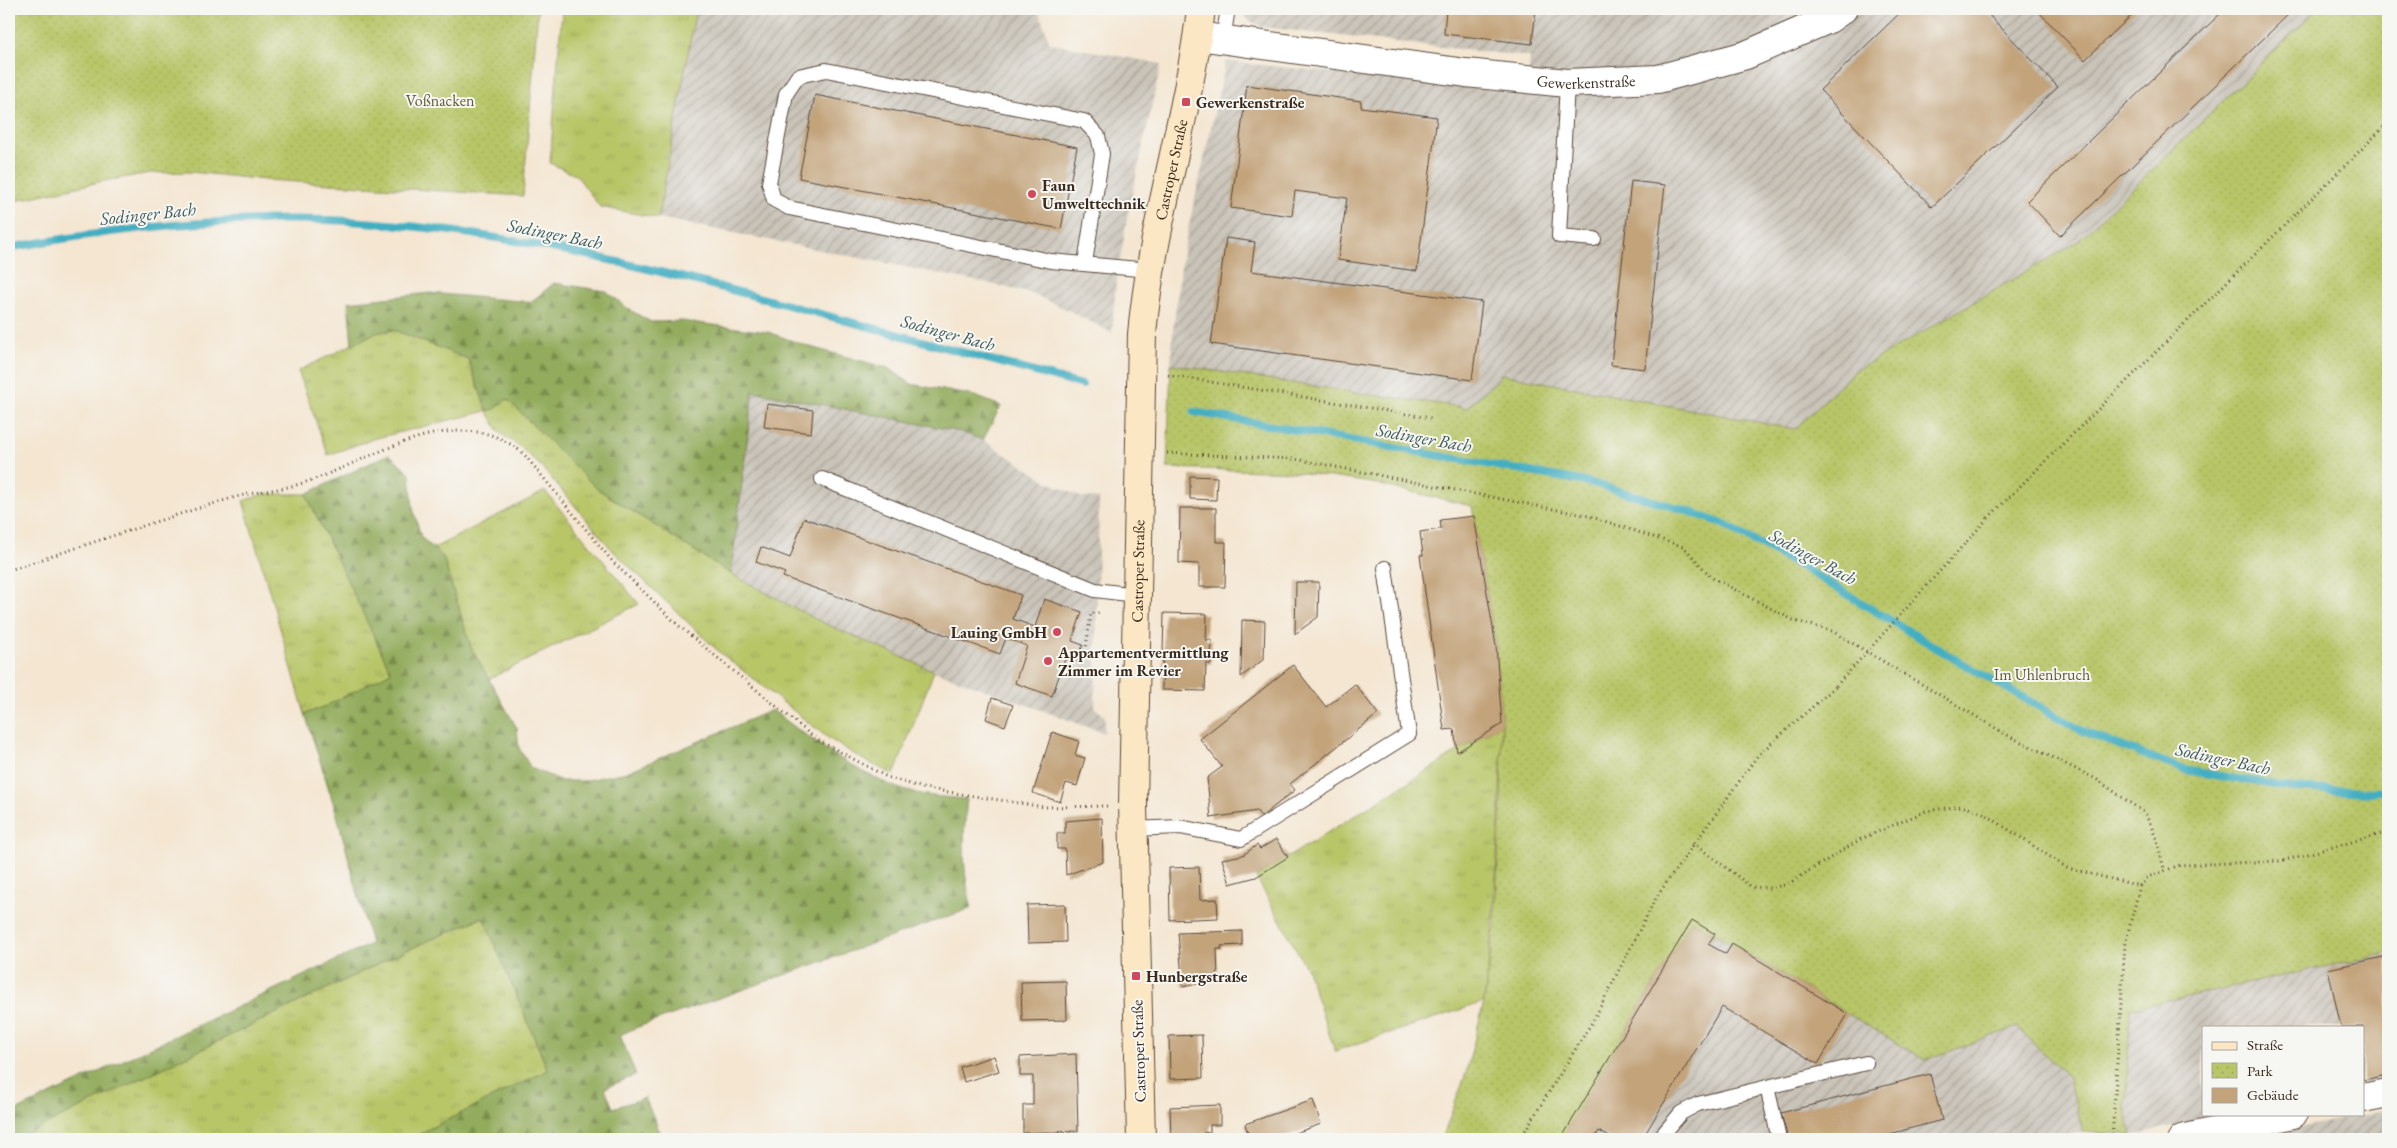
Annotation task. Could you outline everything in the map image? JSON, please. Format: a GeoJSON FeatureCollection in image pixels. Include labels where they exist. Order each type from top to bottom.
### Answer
{"type":"FeatureCollection","features":[{"type":"Feature","properties":{"kind":"main road","name":"Castroper Straße"},"geometry":{"type":"LineString","coordinates":[[1140,1139],[1133,817],[1135,604],[1142,334],[1149,270],[1210,37],[1201,9]]}},
{"type":"Feature","properties":{"kind":"street","name":"Gewerkenstraße"},"geometry":{"type":"LineString","coordinates":[[1210,37],[1466,73],[1567,83],[1658,79],[1746,55],[1829,19],[1843,9]]}},
{"type":"Feature","properties":{"kind":"street"},"geometry":{"type":"LineString","coordinates":[[2364,1098],[2388,1093]]}},
{"type":"Feature","properties":{"kind":"street"},"geometry":{"type":"LineString","coordinates":[[2182,1139],[2284,1116]]}},
{"type":"Feature","properties":{"kind":"lane"},"geometry":{"type":"LineString","coordinates":[[1210,37],[1228,9]]}},
{"type":"Feature","properties":{"kind":"lane"},"geometry":{"type":"LineString","coordinates":[[1085,263],[1102,154],[1098,136],[1084,121],[826,70],[798,76],[786,94],[769,183],[774,200],[789,208],[1042,259],[1149,270]]}},
{"type":"Feature","properties":{"kind":"lane"},"geometry":{"type":"LineString","coordinates":[[1567,83],[1559,236],[1594,239]]}},
{"type":"Feature","properties":{"kind":"lane"},"geometry":{"type":"LineString","coordinates":[[822,479],[1135,604]]}},
{"type":"Feature","properties":{"kind":"lane"},"geometry":{"type":"LineString","coordinates":[[1133,817],[1241,840],[1409,734],[1385,568]]}},
{"type":"Feature","properties":{"kind":"lane"},"geometry":{"type":"LineString","coordinates":[[1659,1139],[1681,1113],[1698,1104],[1866,1063]]}},
{"type":"Feature","properties":{"kind":"lane"},"geometry":{"type":"LineString","coordinates":[[1768,1087],[1779,1139]]}},
{"type":"Feature","properties":{"kind":"path"},"geometry":{"type":"LineString","coordinates":[[1520,1139],[1594,1019],[1656,896],[1758,755],[1836,686],[1988,518],[2388,123]]}},
{"type":"Feature","properties":{"kind":"path"},"geometry":{"type":"LineString","coordinates":[[1140,374],[1184,376],[1431,418]]}},
{"type":"Feature","properties":{"kind":"path"},"geometry":{"type":"LineString","coordinates":[[9,570],[238,496],[302,484],[390,448],[432,435],[459,431],[486,434],[505,440],[523,453],[613,562],[679,626],[816,739],[887,777],[924,788],[1044,807],[1133,817]]}},
{"type":"Feature","properties":{"kind":"path"},"geometry":{"type":"LineString","coordinates":[[1139,451],[1295,459],[1590,516],[1684,547],[1711,577],[1793,620],[1832,631],[2009,736],[2096,779],[2146,813],[2157,840],[2164,869]]}},
{"type":"Feature","properties":{"kind":"path"},"geometry":{"type":"LineString","coordinates":[[1078,659],[1082,660],[1086,648],[1091,613],[1135,604]]}},
{"type":"Feature","properties":{"kind":"path"},"geometry":{"type":"LineString","coordinates":[[1693,843],[1752,887],[1770,888],[1788,884],[1861,840],[1926,811],[1961,806],[1982,812],[2066,868],[2140,886]]}},
{"type":"Feature","properties":{"kind":"path"},"geometry":{"type":"LineString","coordinates":[[2112,1139],[2125,944],[2140,886],[2148,877],[2164,869],[2180,865],[2282,861],[2388,832]]}},
{"type":"Feature","properties":{"kind":"shaded area"},"geometry":{"type":"Polygon","coordinates":[[[696,9],[1038,9],[1050,43],[1161,64],[1127,218],[1115,292],[1112,333],[1032,294],[996,285],[658,218],[696,9]]]}},
{"type":"Feature","properties":{"kind":"shaded area"},"geometry":{"type":"Polygon","coordinates":[[[1241,9],[2318,9],[2076,243],[1855,371],[1795,429],[1500,374],[1500,378],[1464,411],[1463,407],[1363,394],[1171,364],[1173,330],[1183,252],[1226,61],[1527,93],[1530,57],[1261,27],[1247,19],[1241,9]]]}},
{"type":"Feature","properties":{"kind":"shaded area"},"geometry":{"type":"Polygon","coordinates":[[[752,391],[961,432],[983,440],[1050,483],[1081,497],[1099,499],[1095,708],[1105,716],[1104,733],[934,671],[819,621],[731,574],[752,391]]]}},
{"type":"Feature","properties":{"kind":"shaded area"},"geometry":{"type":"Polygon","coordinates":[[[1692,920],[1925,1060],[2017,1027],[2069,1078],[2083,1132],[2049,1139],[1561,1139],[1692,920]]]}},
{"type":"Feature","properties":{"kind":"shaded area"},"geometry":{"type":"Polygon","coordinates":[[[2388,953],[2388,1080],[2364,1085],[2364,1026],[2202,1026],[2202,1116],[2220,1116],[2132,1135],[2126,1109],[2130,1009],[2388,953]]]}},
{"type":"Feature","properties":{"kind":"shaded area"},"geometry":{"type":"Polygon","coordinates":[[[2388,1109],[2388,1139],[2248,1139],[2355,1116],[2364,1116],[2364,1114],[2388,1109]]]}},
{"type":"Feature","properties":{"kind":"green space","name":"Voßnacken"},"geometry":{"type":"Polygon","coordinates":[[[9,9],[538,9],[523,196],[266,180],[191,172],[151,173],[104,181],[9,202],[9,9]]]}},
{"type":"Feature","properties":{"kind":"green space"},"geometry":{"type":"Polygon","coordinates":[[[562,9],[696,9],[658,218],[600,207],[577,176],[550,163],[562,9]]]}},
{"type":"Feature","properties":{"kind":"green space","name":"Im Uhlenbruch"},"geometry":{"type":"Polygon","coordinates":[[[2318,9],[2388,9],[2388,953],[2130,1009],[2126,1109],[2132,1135],[2083,1132],[2069,1078],[2017,1027],[1925,1060],[1692,920],[1561,1139],[1442,1139],[1466,1073],[1484,1002],[1494,929],[1501,804],[1502,724],[1496,646],[1472,506],[1372,483],[1296,472],[1167,468],[1171,364],[1363,394],[1463,407],[1464,410],[1500,378],[1500,374],[1795,429],[1855,371],[2076,243],[2318,9]]]}},
{"type":"Feature","properties":{"kind":"green space"},"geometry":{"type":"Polygon","coordinates":[[[554,283],[606,291],[630,310],[651,322],[682,321],[768,332],[810,347],[888,368],[911,384],[975,396],[1001,406],[983,440],[961,432],[753,391],[731,574],[596,488],[507,399],[495,409],[487,411],[468,359],[394,330],[375,333],[352,345],[348,302],[430,293],[531,302],[554,283]]]}},
{"type":"Feature","properties":{"kind":"green space"},"geometry":{"type":"Polygon","coordinates":[[[394,330],[468,359],[487,411],[373,439],[328,455],[298,371],[375,333],[394,330]]]}},
{"type":"Feature","properties":{"kind":"green space"},"geometry":{"type":"Polygon","coordinates":[[[507,399],[596,488],[731,574],[819,621],[934,671],[894,775],[862,759],[828,738],[718,651],[613,551],[542,467],[520,447],[500,433],[487,411],[495,409],[507,399]]]}},
{"type":"Feature","properties":{"kind":"green space"},"geometry":{"type":"Polygon","coordinates":[[[389,454],[410,473],[413,508],[421,537],[443,557],[471,648],[517,728],[519,748],[531,768],[562,781],[583,781],[627,772],[772,710],[831,753],[878,780],[895,787],[931,796],[967,799],[964,854],[966,881],[972,908],[620,1035],[636,1075],[605,1088],[613,1108],[645,1098],[663,1139],[409,1139],[548,1070],[483,917],[405,951],[16,1139],[9,1139],[9,1114],[371,944],[337,815],[305,714],[326,706],[391,672],[306,494],[389,454]]]}},
{"type":"Feature","properties":{"kind":"green space"},"geometry":{"type":"Polygon","coordinates":[[[545,491],[639,604],[489,679],[471,648],[443,557],[434,548],[545,491]]]}},
{"type":"Feature","properties":{"kind":"green space"},"geometry":{"type":"Polygon","coordinates":[[[263,494],[306,494],[391,672],[326,706],[305,714],[243,501],[263,494]]]}},
{"type":"Feature","properties":{"kind":"green space"},"geometry":{"type":"Polygon","coordinates":[[[1502,724],[1497,863],[1492,933],[1484,1002],[1335,1051],[1306,967],[1256,877],[1502,724]]]}},
{"type":"Feature","properties":{"kind":"green space"},"geometry":{"type":"Polygon","coordinates":[[[484,917],[548,1071],[408,1139],[16,1139],[405,951],[484,917]]]}},
{"type":"Feature","properties":{"kind":"building"},"geometry":{"type":"Polygon","coordinates":[[[1446,9],[1536,9],[1532,44],[1444,34],[1446,9]]]}},
{"type":"Feature","properties":{"kind":"building"},"geometry":{"type":"Polygon","coordinates":[[[1904,9],[1983,9],[2058,87],[1932,207],[1820,90],[1904,9]]]}},
{"type":"Feature","properties":{"kind":"building"},"geometry":{"type":"Polygon","coordinates":[[[2036,9],[2138,9],[2085,60],[2036,9]]]}},
{"type":"Feature","properties":{"kind":"building"},"geometry":{"type":"Polygon","coordinates":[[[2225,9],[2294,9],[2060,236],[2027,201],[2225,9]]]}},
{"type":"Feature","properties":{"kind":"building"},"geometry":{"type":"Polygon","coordinates":[[[1247,85],[1361,101],[1361,107],[1437,117],[1417,271],[1338,260],[1347,198],[1295,191],[1292,216],[1231,208],[1247,85]]]}},
{"type":"Feature","properties":{"kind":"building"},"geometry":{"type":"Polygon","coordinates":[[[815,95],[1077,147],[1061,229],[799,178],[815,95]]]}},
{"type":"Feature","properties":{"kind":"building"},"geometry":{"type":"Polygon","coordinates":[[[1631,181],[1665,185],[1645,369],[1611,365],[1631,181]]]}},
{"type":"Feature","properties":{"kind":"building"},"geometry":{"type":"Polygon","coordinates":[[[1226,238],[1255,242],[1251,271],[1482,302],[1472,380],[1211,344],[1226,238]]]}},
{"type":"Feature","properties":{"kind":"building"},"geometry":{"type":"Polygon","coordinates":[[[767,404],[813,410],[811,433],[764,427],[767,404]]]}},
{"type":"Feature","properties":{"kind":"building"},"geometry":{"type":"Polygon","coordinates":[[[1190,476],[1217,477],[1216,500],[1190,499],[1190,476]]]}},
{"type":"Feature","properties":{"kind":"building"},"geometry":{"type":"Polygon","coordinates":[[[1180,508],[1216,508],[1216,542],[1226,542],[1225,587],[1199,587],[1199,564],[1179,563],[1180,508]]]}},
{"type":"Feature","properties":{"kind":"building"},"geometry":{"type":"Polygon","coordinates":[[[1474,516],[1496,646],[1502,724],[1457,752],[1454,729],[1444,730],[1420,555],[1423,555],[1420,532],[1441,529],[1440,520],[1474,516]]]}},
{"type":"Feature","properties":{"kind":"building"},"geometry":{"type":"Polygon","coordinates":[[[804,518],[1021,595],[1013,619],[1035,627],[1044,599],[1082,612],[1072,641],[1083,645],[1076,663],[1065,659],[1052,696],[1015,683],[1027,646],[1006,638],[1000,654],[783,577],[785,573],[756,562],[761,547],[790,558],[804,518]]]}},
{"type":"Feature","properties":{"kind":"building"},"geometry":{"type":"Polygon","coordinates":[[[1296,582],[1319,582],[1318,617],[1295,634],[1296,582]]]}},
{"type":"Feature","properties":{"kind":"building"},"geometry":{"type":"Polygon","coordinates":[[[1164,613],[1207,614],[1206,640],[1212,640],[1211,664],[1206,664],[1205,691],[1162,690],[1164,613]]]}},
{"type":"Feature","properties":{"kind":"building"},"geometry":{"type":"Polygon","coordinates":[[[1242,620],[1265,621],[1264,659],[1241,677],[1242,620]]]}},
{"type":"Feature","properties":{"kind":"building"},"geometry":{"type":"Polygon","coordinates":[[[1293,665],[1326,707],[1355,684],[1378,714],[1290,784],[1295,790],[1261,817],[1257,811],[1211,818],[1207,778],[1222,767],[1200,739],[1293,665]]]}},
{"type":"Feature","properties":{"kind":"building"},"geometry":{"type":"Polygon","coordinates":[[[992,698],[1013,705],[1005,726],[986,719],[992,698]]]}},
{"type":"Feature","properties":{"kind":"building"},"geometry":{"type":"Polygon","coordinates":[[[1052,732],[1079,741],[1075,755],[1085,758],[1077,786],[1066,783],[1060,802],[1033,793],[1052,732]]]}},
{"type":"Feature","properties":{"kind":"building"},"geometry":{"type":"Polygon","coordinates":[[[1102,818],[1103,862],[1066,875],[1065,849],[1057,849],[1057,833],[1065,833],[1065,821],[1102,818]]]}},
{"type":"Feature","properties":{"kind":"building"},"geometry":{"type":"Polygon","coordinates":[[[1276,839],[1288,857],[1256,877],[1230,884],[1222,859],[1243,855],[1257,845],[1260,849],[1276,839]]]}},
{"type":"Feature","properties":{"kind":"building"},"geometry":{"type":"Polygon","coordinates":[[[1199,867],[1200,900],[1217,899],[1218,918],[1170,920],[1169,868],[1199,867]]]}},
{"type":"Feature","properties":{"kind":"building"},"geometry":{"type":"Polygon","coordinates":[[[1065,904],[1066,942],[1028,943],[1027,905],[1065,904]]]}},
{"type":"Feature","properties":{"kind":"building"},"geometry":{"type":"Polygon","coordinates":[[[1692,920],[1715,934],[1708,944],[1726,954],[1732,944],[1848,1014],[1818,1064],[1722,1007],[1642,1139],[1613,1139],[1599,1131],[1594,1139],[1561,1139],[1692,920]]]}},
{"type":"Feature","properties":{"kind":"building"},"geometry":{"type":"Polygon","coordinates":[[[1242,931],[1242,945],[1221,946],[1222,949],[1217,949],[1218,979],[1183,987],[1178,933],[1242,931]]]}},
{"type":"Feature","properties":{"kind":"building"},"geometry":{"type":"Polygon","coordinates":[[[2388,956],[2388,1075],[2364,1080],[2364,1026],[2341,1026],[2328,969],[2388,956]]]}},
{"type":"Feature","properties":{"kind":"building"},"geometry":{"type":"Polygon","coordinates":[[[1066,981],[1067,1020],[1022,1021],[1021,982],[1066,981]]]}},
{"type":"Feature","properties":{"kind":"building"},"geometry":{"type":"Polygon","coordinates":[[[1202,1035],[1203,1078],[1170,1079],[1169,1036],[1202,1035]]]}},
{"type":"Feature","properties":{"kind":"building"},"geometry":{"type":"Polygon","coordinates":[[[1076,1054],[1078,1131],[1023,1133],[1023,1105],[1033,1105],[1033,1076],[1020,1076],[1020,1057],[1076,1054]]]}},
{"type":"Feature","properties":{"kind":"building"},"geometry":{"type":"Polygon","coordinates":[[[994,1056],[999,1071],[964,1082],[960,1067],[994,1056]]]}},
{"type":"Feature","properties":{"kind":"building"},"geometry":{"type":"Polygon","coordinates":[[[1930,1074],[1942,1120],[1871,1139],[1788,1139],[1781,1113],[1930,1074]]]}},
{"type":"Feature","properties":{"kind":"building"},"geometry":{"type":"Polygon","coordinates":[[[1313,1100],[1321,1124],[1278,1139],[1230,1139],[1248,1133],[1245,1124],[1313,1100]]]}},
{"type":"Feature","properties":{"kind":"building"},"geometry":{"type":"Polygon","coordinates":[[[1220,1105],[1220,1125],[1210,1125],[1210,1132],[1203,1133],[1203,1139],[1171,1139],[1170,1107],[1220,1105]]]}},
{"type":"Feature","properties":{"kind":"waterway","name":"Sodinger Bach"},"geometry":{"type":"LineString","coordinates":[[9,248],[127,230],[246,220],[326,220],[445,230],[563,250],[737,291],[1082,385]]}},
{"type":"Feature","properties":{"kind":"waterway","name":"Sodinger Bach"},"geometry":{"type":"LineString","coordinates":[[1194,412],[1592,483],[1688,511],[1723,524],[1805,569],[1955,659],[2084,732],[2185,770],[2293,788],[2369,792],[2388,790]]}},
{"type":"Feature","properties":{"kind":"place","name":"Gewerkenstraße"},"geometry":{"type":"Point","coordinates":[1186,102]}},
{"type":"Feature","properties":{"kind":"place","name":"Faun Umwelttechnik"},"geometry":{"type":"Point","coordinates":[1032,194]}},
{"type":"Feature","properties":{"kind":"place","name":"Lauing GmbH"},"geometry":{"type":"Point","coordinates":[1057,632]}},
{"type":"Feature","properties":{"kind":"place","name":"Appartementvermittlung Zimmer im Revier"},"geometry":{"type":"Point","coordinates":[1048,661]}},
{"type":"Feature","properties":{"kind":"place","name":"Hunbergstraße"},"geometry":{"type":"Point","coordinates":[1136,976]}}]}
